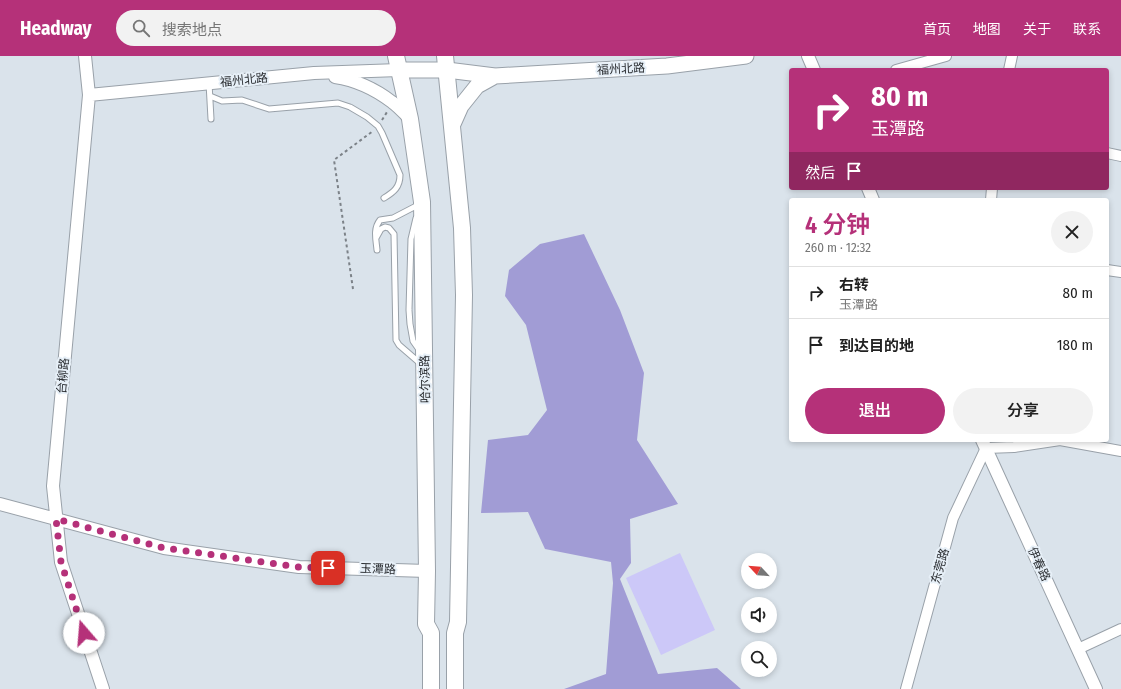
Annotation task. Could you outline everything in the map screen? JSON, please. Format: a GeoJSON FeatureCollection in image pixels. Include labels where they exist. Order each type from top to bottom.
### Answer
{"type":"FeatureCollection","features":[{"type":"Feature","properties":{"kind":"highway","name":"哈尔滨路"},"geometry":{"type":"LineString","coordinates":[[398,63],[410,119],[422,202],[427,571],[426,624],[431,634],[430,689]]}},
{"type":"Feature","properties":{"kind":"highway"},"geometry":{"type":"LineString","coordinates":[[446,63],[462,228],[464,294],[458,622],[455,633],[455,689]]}},
{"type":"Feature","properties":{"kind":"main road","name":"福州北路"},"geometry":{"type":"LineString","coordinates":[[398,63],[446,63],[495,76],[667,66],[746,56]]}},
{"type":"Feature","properties":{"kind":"main road"},"geometry":{"type":"LineString","coordinates":[[453,124],[461,106],[477,86],[495,76]]}},
{"type":"Feature","properties":{"kind":"street","name":"台柳路"},"geometry":{"type":"LineString","coordinates":[[85,56],[89,95],[53,486],[61,562],[103,689]]}},
{"type":"Feature","properties":{"kind":"street"},"geometry":{"type":"LineString","coordinates":[[808,56],[813,68]]}},
{"type":"Feature","properties":{"kind":"street"},"geometry":{"type":"LineString","coordinates":[[903,68],[946,56]]}},
{"type":"Feature","properties":{"kind":"street"},"geometry":{"type":"LineString","coordinates":[[1009,68],[1012,56]]}},
{"type":"Feature","properties":{"kind":"street","name":"福州北路"},"geometry":{"type":"LineString","coordinates":[[89,95],[314,73],[398,63]]}},
{"type":"Feature","properties":{"kind":"street"},"geometry":{"type":"LineString","coordinates":[[314,73],[323,76],[347,78],[368,87],[392,102],[410,119]]}},
{"type":"Feature","properties":{"kind":"street"},"geometry":{"type":"LineString","coordinates":[[1109,153],[1121,156]]}},
{"type":"Feature","properties":{"kind":"street"},"geometry":{"type":"LineString","coordinates":[[1109,270],[1121,272]]}},
{"type":"Feature","properties":{"kind":"street"},"geometry":{"type":"LineString","coordinates":[[984,444],[1014,447],[1047,442]]}},
{"type":"Feature","properties":{"kind":"street"},"geometry":{"type":"LineString","coordinates":[[1071,442],[1121,451]]}},
{"type":"Feature","properties":{"kind":"street","name":"伊春路"},"geometry":{"type":"LineString","coordinates":[[984,444],[1096,689]]}},
{"type":"Feature","properties":{"kind":"street","name":"东莞路"},"geometry":{"type":"LineString","coordinates":[[906,689],[954,518],[984,444]]}},
{"type":"Feature","properties":{"kind":"street","name":"玉潭路"},"geometry":{"type":"LineString","coordinates":[[0,504],[164,548],[292,566],[427,571]]}},
{"type":"Feature","properties":{"kind":"street"},"geometry":{"type":"LineString","coordinates":[[1078,649],[1121,629]]}},
{"type":"Feature","properties":{"kind":"lane"},"geometry":{"type":"LineString","coordinates":[[209,83],[211,119]]}},
{"type":"Feature","properties":{"kind":"lane"},"geometry":{"type":"LineString","coordinates":[[210,96],[222,101],[242,100],[269,109],[338,104],[350,107],[367,117],[378,126],[400,175],[400,182],[397,189],[384,198]]}},
{"type":"Feature","properties":{"kind":"lane"},"geometry":{"type":"LineString","coordinates":[[377,250],[376,225],[380,220],[393,218],[422,202]]}},
{"type":"Feature","properties":{"kind":"lane"},"geometry":{"type":"LineString","coordinates":[[376,238],[381,229],[385,227],[389,228],[394,234],[396,340],[400,345],[424,361]]}},
{"type":"Feature","properties":{"kind":"path"},"geometry":{"type":"LineString","coordinates":[[353,289],[334,160],[378,126],[392,102]]}},
{"type":"Feature","properties":{"kind":"shaded area"},"geometry":{"type":"Polygon","coordinates":[[[584,234],[620,310],[644,373],[637,440],[678,504],[630,519],[631,563],[620,579],[658,674],[717,668],[741,689],[564,689],[606,674],[613,583],[611,562],[545,549],[528,512],[481,513],[488,440],[528,435],[547,410],[526,325],[505,296],[509,270],[540,244],[584,234]]]}},
{"type":"Feature","properties":{"kind":"shaded area"},"geometry":{"type":"Polygon","coordinates":[[[680,553],[715,630],[661,655],[626,578],[680,553]]]}},
{"type":"Feature","properties":{"kind":"route"},"geometry":{"type":"LineString","coordinates":[[84,633],[61,562],[56,519],[164,548],[299,567],[328,568]]}}]}
